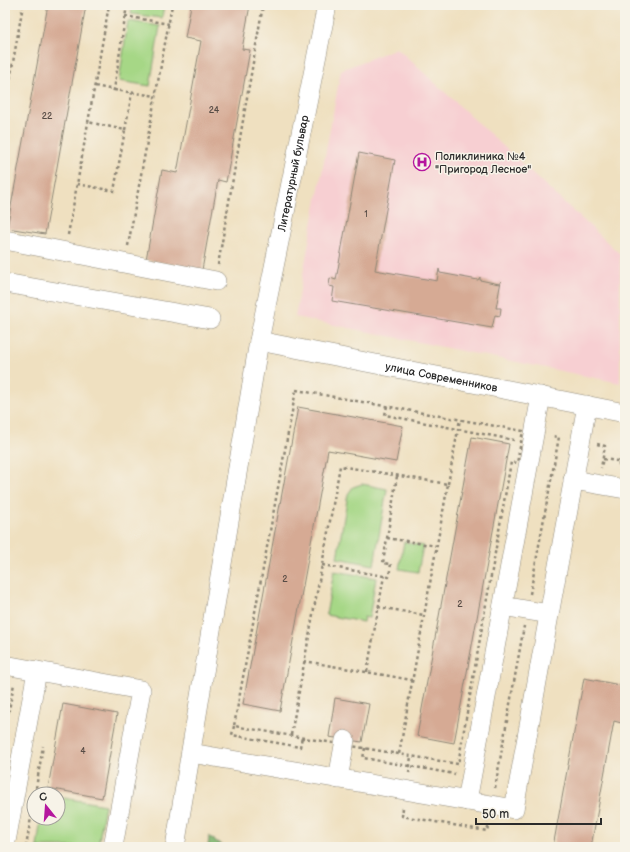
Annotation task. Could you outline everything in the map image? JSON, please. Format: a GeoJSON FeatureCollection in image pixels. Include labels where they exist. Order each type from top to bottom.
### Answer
{"type":"FeatureCollection","features":[{"type":"Feature","properties":{"kind":"street","name":"Литературный бульвар"},"geometry":{"type":"LineString","coordinates":[[175,847],[259,341],[327,5]]}},
{"type":"Feature","properties":{"kind":"street"},"geometry":{"type":"LineString","coordinates":[[5,240],[125,263],[217,275]]}},
{"type":"Feature","properties":{"kind":"street"},"geometry":{"type":"LineString","coordinates":[[5,283],[210,319]]}},
{"type":"Feature","properties":{"kind":"street","name":"улица Современников"},"geometry":{"type":"LineString","coordinates":[[259,341],[625,413]]}},
{"type":"Feature","properties":{"kind":"street"},"geometry":{"type":"LineString","coordinates":[[467,801],[502,606],[498,584],[541,396]]}},
{"type":"Feature","properties":{"kind":"street"},"geometry":{"type":"LineString","coordinates":[[191,753],[514,809],[587,405]]}},
{"type":"Feature","properties":{"kind":"street"},"geometry":{"type":"LineString","coordinates":[[573,480],[625,489]]}},
{"type":"Feature","properties":{"kind":"street"},"geometry":{"type":"LineString","coordinates":[[502,606],[549,614]]}},
{"type":"Feature","properties":{"kind":"street"},"geometry":{"type":"LineString","coordinates":[[11,666],[141,690],[112,847]]}},
{"type":"Feature","properties":{"kind":"street"},"geometry":{"type":"LineString","coordinates":[[5,847],[37,671]]}},
{"type":"Feature","properties":{"kind":"street"},"geometry":{"type":"LineString","coordinates":[[338,779],[345,742]]}},
{"type":"Feature","properties":{"kind":"path"},"geometry":{"type":"LineString","coordinates":[[5,108],[23,5]]}},
{"type":"Feature","properties":{"kind":"path"},"geometry":{"type":"LineString","coordinates":[[65,252],[109,5]]}},
{"type":"Feature","properties":{"kind":"path"},"geometry":{"type":"LineString","coordinates":[[114,90],[127,5]]}},
{"type":"Feature","properties":{"kind":"path"},"geometry":{"type":"LineString","coordinates":[[125,263],[172,5]]}},
{"type":"Feature","properties":{"kind":"path"},"geometry":{"type":"LineString","coordinates":[[217,275],[263,5]]}},
{"type":"Feature","properties":{"kind":"path"},"geometry":{"type":"LineString","coordinates":[[125,16],[169,24]]}},
{"type":"Feature","properties":{"kind":"path"},"geometry":{"type":"LineString","coordinates":[[5,73],[11,74]]}},
{"type":"Feature","properties":{"kind":"path"},"geometry":{"type":"LineString","coordinates":[[95,86],[156,96]]}},
{"type":"Feature","properties":{"kind":"path"},"geometry":{"type":"LineString","coordinates":[[77,184],[114,191],[132,93]]}},
{"type":"Feature","properties":{"kind":"path"},"geometry":{"type":"LineString","coordinates":[[88,122],[125,130]]}},
{"type":"Feature","properties":{"kind":"path"},"geometry":{"type":"LineString","coordinates":[[302,737],[300,747],[232,735],[296,390],[516,429]]}},
{"type":"Feature","properties":{"kind":"path"},"geometry":{"type":"LineString","coordinates":[[387,406],[385,415],[514,438],[513,446]]}},
{"type":"Feature","properties":{"kind":"path"},"geometry":{"type":"LineString","coordinates":[[399,754],[460,419]]}},
{"type":"Feature","properties":{"kind":"path"},"geometry":{"type":"LineString","coordinates":[[234,726],[345,742],[365,748],[458,764],[498,584],[512,454]]}},
{"type":"Feature","properties":{"kind":"path"},"geometry":{"type":"LineString","coordinates":[[511,462],[517,463],[518,456]]}},
{"type":"Feature","properties":{"kind":"path"},"geometry":{"type":"LineString","coordinates":[[603,459],[617,461],[617,464],[625,466]]}},
{"type":"Feature","properties":{"kind":"path"},"geometry":{"type":"LineString","coordinates":[[291,735],[340,466],[448,484]]}},
{"type":"Feature","properties":{"kind":"path"},"geometry":{"type":"LineString","coordinates":[[322,565],[389,577],[392,564],[383,562],[398,476]]}},
{"type":"Feature","properties":{"kind":"path"},"geometry":{"type":"LineString","coordinates":[[387,538],[437,546]]}},
{"type":"Feature","properties":{"kind":"path"},"geometry":{"type":"LineString","coordinates":[[367,672],[384,576]]}},
{"type":"Feature","properties":{"kind":"path"},"geometry":{"type":"LineString","coordinates":[[498,584],[553,594]]}},
{"type":"Feature","properties":{"kind":"path"},"geometry":{"type":"LineString","coordinates":[[378,607],[424,615]]}},
{"type":"Feature","properties":{"kind":"path"},"geometry":{"type":"LineString","coordinates":[[304,661],[412,680]]}},
{"type":"Feature","properties":{"kind":"path"},"geometry":{"type":"LineString","coordinates":[[5,730],[11,666]]}},
{"type":"Feature","properties":{"kind":"path"},"geometry":{"type":"LineString","coordinates":[[365,748],[363,758],[456,774]]}},
{"type":"Feature","properties":{"kind":"path"},"geometry":{"type":"LineString","coordinates":[[26,847],[30,826]]}},
{"type":"Feature","properties":{"kind":"shaded area","name":"Поликлиника №4 \"Пригород Лесное\""},"geometry":{"type":"Polygon","coordinates":[[[397,48],[620,254],[620,383],[295,317],[341,70],[397,48]]]}},
{"type":"Feature","properties":{"kind":"green space"},"geometry":{"type":"Polygon","coordinates":[[[132,5],[164,5],[162,18],[131,14],[132,5]]]}},
{"type":"Feature","properties":{"kind":"green space"},"geometry":{"type":"Polygon","coordinates":[[[128,21],[160,26],[150,86],[119,81],[128,21]]]}},
{"type":"Feature","properties":{"kind":"green space"},"geometry":{"type":"Polygon","coordinates":[[[362,484],[387,489],[374,565],[337,558],[348,494],[353,487],[362,484]]]}},
{"type":"Feature","properties":{"kind":"green space"},"geometry":{"type":"Polygon","coordinates":[[[404,542],[423,546],[418,572],[399,569],[404,542]]]}},
{"type":"Feature","properties":{"kind":"green space"},"geometry":{"type":"Polygon","coordinates":[[[334,571],[376,578],[369,618],[364,617],[363,622],[326,615],[334,571]]]}},
{"type":"Feature","properties":{"kind":"green space"},"geometry":{"type":"Polygon","coordinates":[[[66,798],[105,805],[98,847],[37,847],[40,826],[66,826],[66,798]]]}},
{"type":"Feature","properties":{"kind":"green space"},"geometry":{"type":"Polygon","coordinates":[[[209,836],[224,847],[208,847],[209,836]]]}},
{"type":"Feature","properties":{"kind":"building"},"geometry":{"type":"Polygon","coordinates":[[[48,5],[86,5],[45,234],[7,228],[48,5]]]}},
{"type":"Feature","properties":{"kind":"building"},"geometry":{"type":"Polygon","coordinates":[[[191,5],[250,5],[242,49],[250,50],[226,182],[218,180],[202,270],[146,260],[162,170],[177,173],[201,41],[185,38],[191,5]]]}},
{"type":"Feature","properties":{"kind":"building"},"geometry":{"type":"Polygon","coordinates":[[[359,153],[395,160],[375,270],[437,281],[439,269],[440,273],[478,280],[480,277],[480,280],[499,284],[501,281],[496,308],[501,308],[500,316],[495,315],[492,328],[332,301],[334,287],[329,286],[330,278],[336,280],[359,153]]]}},
{"type":"Feature","properties":{"kind":"building"},"geometry":{"type":"Polygon","coordinates":[[[298,407],[403,426],[396,462],[328,450],[280,711],[243,704],[298,407]]]}},
{"type":"Feature","properties":{"kind":"building"},"geometry":{"type":"Polygon","coordinates":[[[472,437],[509,444],[454,743],[417,736],[472,437]]]}},
{"type":"Feature","properties":{"kind":"building"},"geometry":{"type":"Polygon","coordinates":[[[584,678],[625,686],[625,724],[614,721],[591,847],[553,847],[584,678]]]}},
{"type":"Feature","properties":{"kind":"building"},"geometry":{"type":"Polygon","coordinates":[[[335,698],[369,704],[362,742],[329,737],[335,698]]]}},
{"type":"Feature","properties":{"kind":"building"},"geometry":{"type":"Polygon","coordinates":[[[63,704],[117,714],[102,798],[66,791],[66,786],[48,786],[63,704]]]}},
{"type":"Feature","properties":{"kind":"place","name":"Поликлиника №4 \"Пригород Лесное\""},"geometry":{"type":"Point","coordinates":[422,162]}}]}
